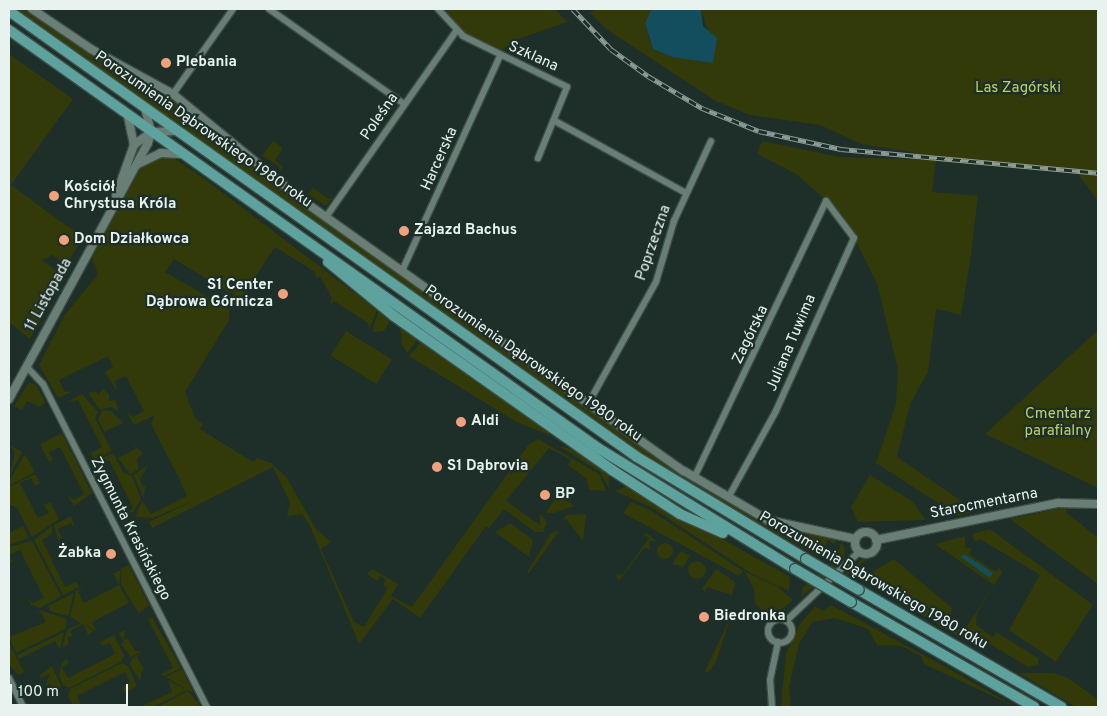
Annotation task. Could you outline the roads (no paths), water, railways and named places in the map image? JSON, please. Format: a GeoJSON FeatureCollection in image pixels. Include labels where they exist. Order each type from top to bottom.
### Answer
{"type":"FeatureCollection","features":[{"type":"Feature","properties":{"kind":"main road","name":"Porozumienia Dąbrowskiego 1980 roku"},"geometry":{"type":"LineString","coordinates":[[9,11],[637,457],[806,560],[1062,707]]}},
{"type":"Feature","properties":{"kind":"main road","name":"Porozumienia Dąbrowskiego 1980 roku"},"geometry":{"type":"LineString","coordinates":[[9,30],[606,454],[741,538],[1034,707]]}},
{"type":"Feature","properties":{"kind":"street"},"geometry":{"type":"LineString","coordinates":[[32,9],[98,53],[173,94],[326,217],[694,478],[728,498],[785,526],[855,539],[864,532],[876,540],[871,553],[860,552],[786,621],[776,620],[769,627],[769,635],[778,642]]}},
{"type":"Feature","properties":{"kind":"street"},"geometry":{"type":"LineString","coordinates":[[173,94],[233,9]]}},
{"type":"Feature","properties":{"kind":"street"},"geometry":{"type":"LineString","coordinates":[[269,9],[404,104]]}},
{"type":"Feature","properties":{"kind":"street"},"geometry":{"type":"LineString","coordinates":[[438,9],[456,31]]}},
{"type":"Feature","properties":{"kind":"street","name":"Poleśna"},"geometry":{"type":"LineString","coordinates":[[326,217],[456,31]]}},
{"type":"Feature","properties":{"kind":"street","name":"Szklana"},"geometry":{"type":"LineString","coordinates":[[456,31],[500,56],[567,87],[555,121],[538,158]]}},
{"type":"Feature","properties":{"kind":"street","name":"Harcerska"},"geometry":{"type":"LineString","coordinates":[[402,271],[500,56]]}},
{"type":"Feature","properties":{"kind":"street"},"geometry":{"type":"LineString","coordinates":[[145,108],[151,132]]}},
{"type":"Feature","properties":{"kind":"street"},"geometry":{"type":"LineString","coordinates":[[128,116],[134,144],[151,132],[179,131]]}},
{"type":"Feature","properties":{"kind":"street"},"geometry":{"type":"LineString","coordinates":[[555,121],[686,193]]}},
{"type":"Feature","properties":{"kind":"street","name":"11 Listopada"},"geometry":{"type":"LineString","coordinates":[[9,400],[113,204],[138,164],[151,132]]}},
{"type":"Feature","properties":{"kind":"street","name":"Poprzeczna"},"geometry":{"type":"LineString","coordinates":[[588,404],[656,282],[686,193],[711,141]]}},
{"type":"Feature","properties":{"kind":"street","name":"11 Listopada"},"geometry":{"type":"LineString","coordinates":[[113,204],[134,144]]}},
{"type":"Feature","properties":{"kind":"street"},"geometry":{"type":"LineString","coordinates":[[138,164],[161,152],[184,154]]}},
{"type":"Feature","properties":{"kind":"street","name":"Zagórska"},"geometry":{"type":"LineString","coordinates":[[694,478],[826,200]]}},
{"type":"Feature","properties":{"kind":"street","name":"Juliana Tuwima"},"geometry":{"type":"LineString","coordinates":[[728,498],[776,411],[853,240],[826,200]]}},
{"type":"Feature","properties":{"kind":"street","name":"Zygmunta Krasińskiego"},"geometry":{"type":"LineString","coordinates":[[26,366],[43,384],[207,707]]}},
{"type":"Feature","properties":{"kind":"street","name":"Starocmentarna"},"geometry":{"type":"LineString","coordinates":[[876,540],[1058,503],[1098,504]]}},
{"type":"Feature","properties":{"kind":"street"},"geometry":{"type":"LineString","coordinates":[[855,539],[860,552]]}},
{"type":"Feature","properties":{"kind":"street"},"geometry":{"type":"LineString","coordinates":[[772,707],[770,680],[778,642],[791,635],[786,621]]}},
{"type":"Feature","properties":{"kind":"street"},"geometry":{"type":"LineString","coordinates":[[9,678],[24,707]]}},
{"type":"Feature","properties":{"kind":"water"},"geometry":{"type":"Polygon","coordinates":[[[652,9],[701,9],[703,26],[717,38],[713,63],[672,57],[653,49],[645,23],[652,9]]]}},
{"type":"Feature","properties":{"kind":"water"},"geometry":{"type":"Polygon","coordinates":[[[964,554],[993,573],[990,578],[961,557],[964,554]]]}},
{"type":"Feature","properties":{"kind":"railway"},"geometry":{"type":"LineString","coordinates":[[573,9],[611,49],[648,76],[702,108],[759,131],[841,149],[1098,173]]}},
{"type":"Feature","properties":{"kind":"place","name":"Plebania"},"geometry":{"type":"Point","coordinates":[166,63]}},
{"type":"Feature","properties":{"kind":"place","name":"Kościół Chrystusa Króla"},"geometry":{"type":"Point","coordinates":[54,196]}},
{"type":"Feature","properties":{"kind":"place","name":"Zajazd Bachus"},"geometry":{"type":"Point","coordinates":[404,231]}},
{"type":"Feature","properties":{"kind":"place","name":"Dom Działkowca"},"geometry":{"type":"Point","coordinates":[64,240]}},
{"type":"Feature","properties":{"kind":"place","name":"S1 Center Dąbrowa Górnicza"},"geometry":{"type":"Point","coordinates":[283,294]}},
{"type":"Feature","properties":{"kind":"place","name":"Aldi"},"geometry":{"type":"Point","coordinates":[461,422]}},
{"type":"Feature","properties":{"kind":"place","name":"S1 Dąbrovia"},"geometry":{"type":"Point","coordinates":[437,467]}},
{"type":"Feature","properties":{"kind":"place","name":"BP"},"geometry":{"type":"Point","coordinates":[545,495]}},
{"type":"Feature","properties":{"kind":"place","name":"Żabka"},"geometry":{"type":"Point","coordinates":[111,554]}},
{"type":"Feature","properties":{"kind":"place","name":"Biedronka"},"geometry":{"type":"Point","coordinates":[704,617]}},
{"type":"Feature","properties":{"kind":"park label","name":"Las Zagórski"},"geometry":{"type":"Point","coordinates":[1018,89]}},
{"type":"Feature","properties":{"kind":"park label","name":"Cmentarz parafialny"},"geometry":{"type":"Point","coordinates":[1058,422]}}]}
